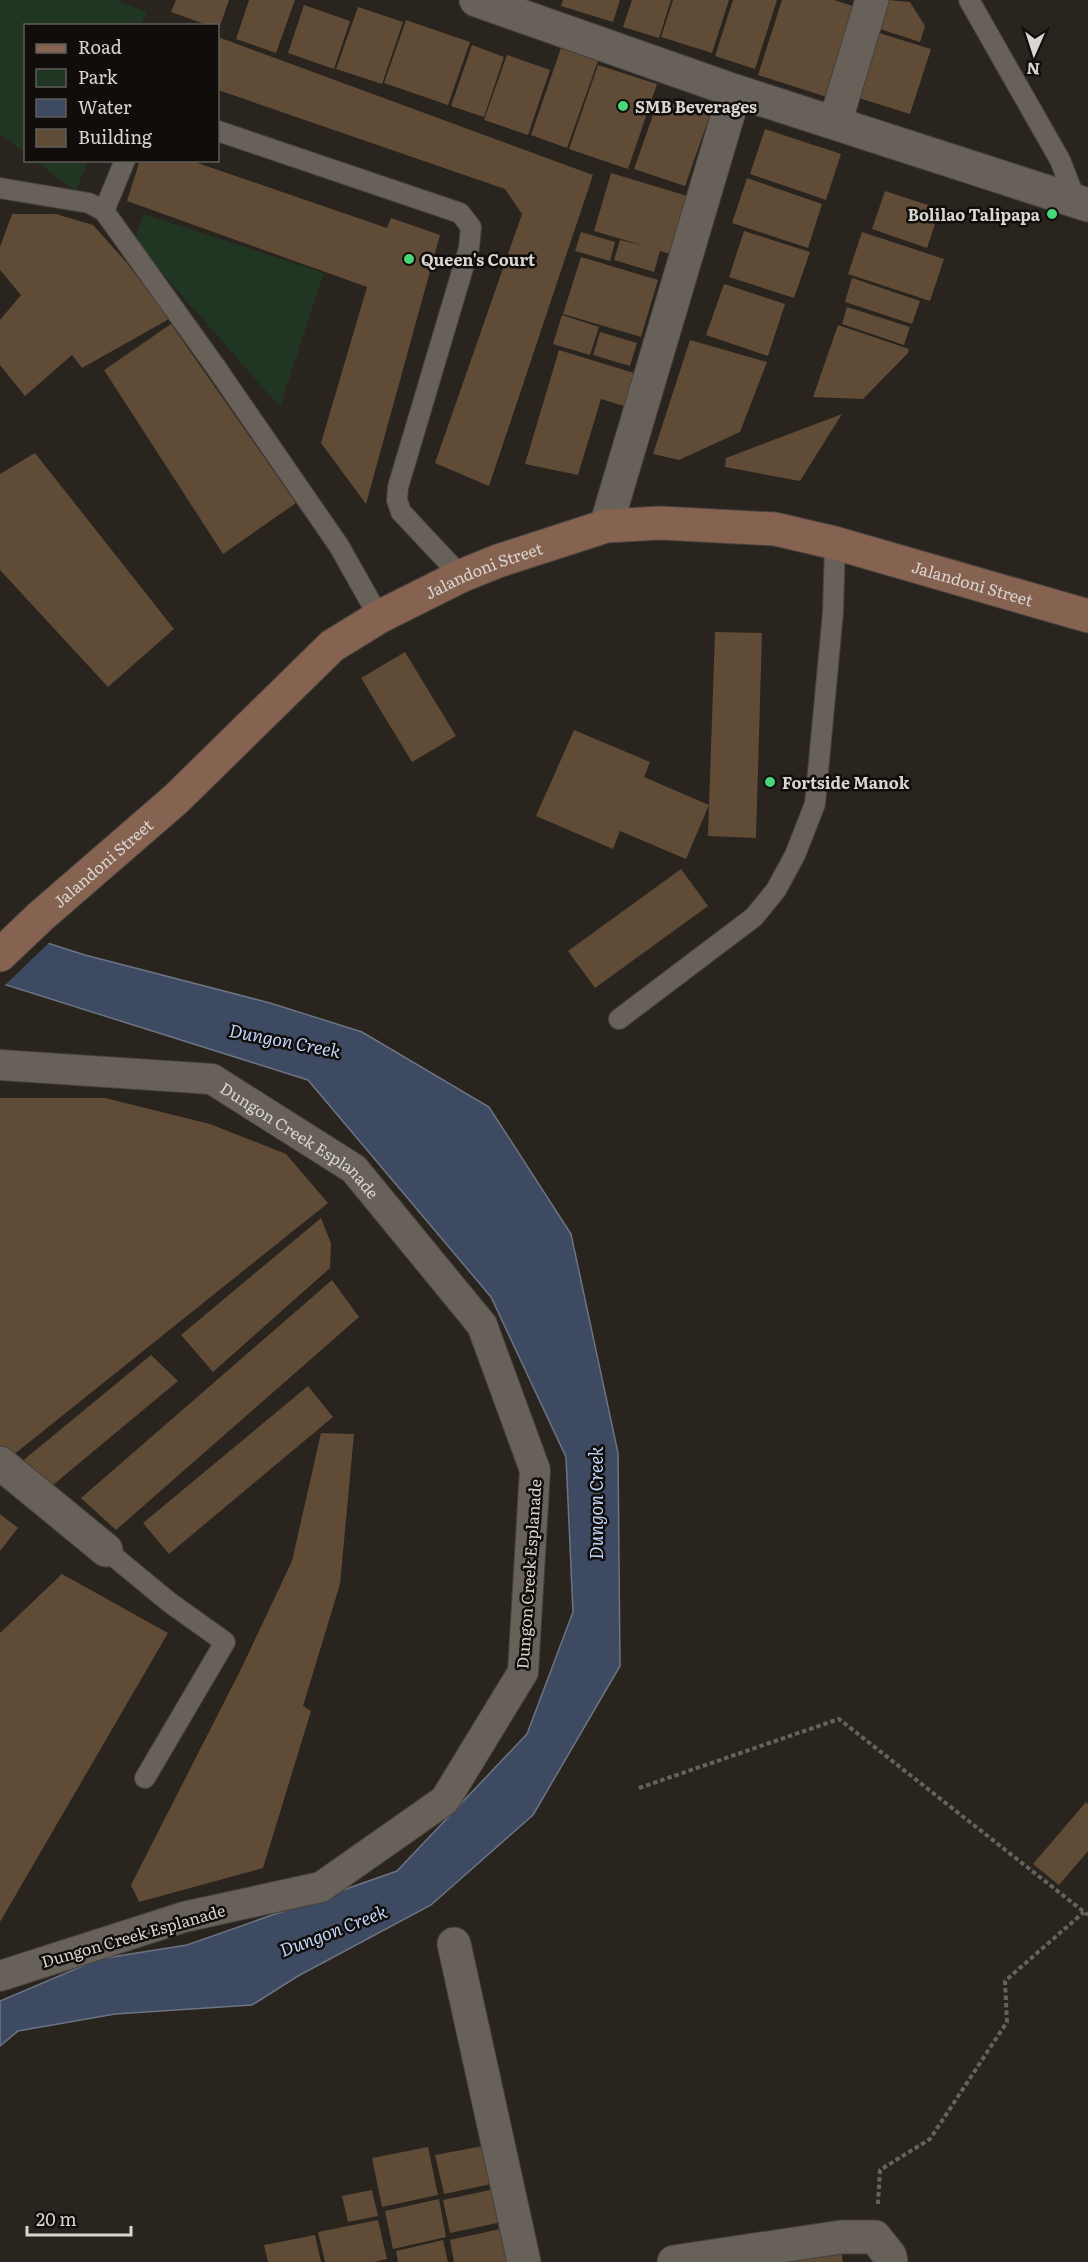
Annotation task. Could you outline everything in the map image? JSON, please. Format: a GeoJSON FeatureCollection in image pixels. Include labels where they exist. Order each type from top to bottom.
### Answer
{"type":"FeatureCollection","features":[{"type":"Feature","properties":{"kind":"main road","name":"Jalandoni Street"},"geometry":{"type":"LineString","coordinates":[[0,955],[41,916],[176,799],[332,646],[379,617],[461,576],[498,561],[606,526],[660,523],[775,529],[835,543],[1088,616]]}},
{"type":"Feature","properties":{"kind":"street"},"geometry":{"type":"LineString","coordinates":[[476,0],[735,91],[1082,203]]}},
{"type":"Feature","properties":{"kind":"street"},"geometry":{"type":"LineString","coordinates":[[835,123],[872,0]]}},
{"type":"Feature","properties":{"kind":"street"},"geometry":{"type":"LineString","coordinates":[[606,526],[735,91]]}},
{"type":"Feature","properties":{"kind":"street","name":"Dungon Creek Esplanade"},"geometry":{"type":"LineString","coordinates":[[0,1065],[212,1079],[354,1169],[482,1325],[535,1470],[523,1672],[446,1800],[321,1887],[184,1917],[0,1976]]}},
{"type":"Feature","properties":{"kind":"street"},"geometry":{"type":"LineString","coordinates":[[0,1463],[105,1550]]}},
{"type":"Feature","properties":{"kind":"street"},"geometry":{"type":"LineString","coordinates":[[454,1944],[524,2262]]}},
{"type":"Feature","properties":{"kind":"street"},"geometry":{"type":"LineString","coordinates":[[674,2262],[841,2236],[883,2250]]}},
{"type":"Feature","properties":{"kind":"lane"},"geometry":{"type":"LineString","coordinates":[[969,0],[1082,203]]}},
{"type":"Feature","properties":{"kind":"lane"},"geometry":{"type":"LineString","coordinates":[[219,131],[460,213],[471,227],[469,248],[398,487],[397,500],[401,512],[461,576]]}},
{"type":"Feature","properties":{"kind":"lane"},"geometry":{"type":"LineString","coordinates":[[104,212],[124,162]]}},
{"type":"Feature","properties":{"kind":"lane"},"geometry":{"type":"LineString","coordinates":[[0,188],[89,203],[104,212],[215,366],[339,546],[379,617]]}},
{"type":"Feature","properties":{"kind":"lane"},"geometry":{"type":"LineString","coordinates":[[619,1019],[754,918],[776,890],[795,855],[815,804],[833,612],[835,543]]}},
{"type":"Feature","properties":{"kind":"lane"},"geometry":{"type":"LineString","coordinates":[[105,1550],[169,1602],[225,1642],[145,1778]]}},
{"type":"Feature","properties":{"kind":"path"},"geometry":{"type":"LineString","coordinates":[[639,1788],[839,1719],[1086,1914],[1005,1981],[1007,2022],[930,2139],[880,2170],[883,2250]]}},
{"type":"Feature","properties":{"kind":"green space"},"geometry":{"type":"Polygon","coordinates":[[[0,0],[116,0],[147,12],[141,24],[24,24],[24,152],[0,134],[0,0]]]}},
{"type":"Feature","properties":{"kind":"green space"},"geometry":{"type":"Polygon","coordinates":[[[36,162],[88,162],[76,191],[36,162]]]}},
{"type":"Feature","properties":{"kind":"green space"},"geometry":{"type":"Polygon","coordinates":[[[144,214],[324,273],[280,407],[134,241],[144,214]]]}},
{"type":"Feature","properties":{"kind":"water","name":"Dungon Creek"},"geometry":{"type":"Polygon","coordinates":[[[0,928],[85,955],[270,1003],[362,1032],[489,1107],[571,1234],[618,1453],[620,1666],[533,1815],[431,1905],[298,1976],[252,2005],[115,2014],[18,2031],[0,2046],[0,2001],[99,1959],[187,1945],[397,1871],[527,1734],[573,1612],[566,1457],[491,1297],[308,1080],[0,983],[0,928]]]}},
{"type":"Feature","properties":{"kind":"pier"},"geometry":{"type":"Polygon","coordinates":[[[0,925],[51,941],[3,987],[0,986],[0,925]]]}},
{"type":"Feature","properties":{"kind":"building"},"geometry":{"type":"Polygon","coordinates":[[[176,0],[229,0],[219,29],[219,24],[204,24],[171,12],[176,0]]]}},
{"type":"Feature","properties":{"kind":"building"},"geometry":{"type":"Polygon","coordinates":[[[249,0],[295,0],[276,53],[236,39],[249,0]]]}},
{"type":"Feature","properties":{"kind":"building"},"geometry":{"type":"Polygon","coordinates":[[[563,0],[620,0],[613,22],[561,6],[563,0]]]}},
{"type":"Feature","properties":{"kind":"building"},"geometry":{"type":"Polygon","coordinates":[[[632,0],[671,0],[659,38],[623,27],[632,0]]]}},
{"type":"Feature","properties":{"kind":"building"},"geometry":{"type":"Polygon","coordinates":[[[673,0],[729,0],[712,53],[661,37],[673,0]]]}},
{"type":"Feature","properties":{"kind":"building"},"geometry":{"type":"Polygon","coordinates":[[[733,0],[777,0],[755,69],[715,56],[733,0]]]}},
{"type":"Feature","properties":{"kind":"building"},"geometry":{"type":"Polygon","coordinates":[[[782,0],[834,0],[862,9],[833,99],[758,75],[782,0]]]}},
{"type":"Feature","properties":{"kind":"building"},"geometry":{"type":"Polygon","coordinates":[[[888,0],[910,2],[925,26],[920,42],[880,29],[888,0]]]}},
{"type":"Feature","properties":{"kind":"building"},"geometry":{"type":"Polygon","coordinates":[[[304,5],[350,21],[334,69],[288,53],[304,5]]]}},
{"type":"Feature","properties":{"kind":"building"},"geometry":{"type":"Polygon","coordinates":[[[358,7],[403,22],[382,84],[336,69],[358,7]]]}},
{"type":"Feature","properties":{"kind":"building"},"geometry":{"type":"Polygon","coordinates":[[[406,20],[470,42],[448,105],[384,83],[406,20]]]}},
{"type":"Feature","properties":{"kind":"building"},"geometry":{"type":"Polygon","coordinates":[[[866,29],[931,49],[910,114],[846,94],[866,29]]]}},
{"type":"Feature","properties":{"kind":"building"},"geometry":{"type":"Polygon","coordinates":[[[219,37],[593,175],[489,486],[435,463],[522,214],[505,189],[219,90],[219,37]]]}},
{"type":"Feature","properties":{"kind":"building"},"geometry":{"type":"Polygon","coordinates":[[[472,45],[504,57],[484,117],[451,106],[472,45]]]}},
{"type":"Feature","properties":{"kind":"building"},"geometry":{"type":"Polygon","coordinates":[[[561,48],[598,61],[567,148],[531,135],[561,48]]]}},
{"type":"Feature","properties":{"kind":"building"},"geometry":{"type":"Polygon","coordinates":[[[507,55],[550,70],[528,135],[484,120],[507,55]]]}},
{"type":"Feature","properties":{"kind":"building"},"geometry":{"type":"Polygon","coordinates":[[[598,65],[657,84],[628,169],[569,149],[598,65]]]}},
{"type":"Feature","properties":{"kind":"building"},"geometry":{"type":"Polygon","coordinates":[[[659,98],[710,115],[685,186],[634,169],[659,98]]]}},
{"type":"Feature","properties":{"kind":"building"},"geometry":{"type":"Polygon","coordinates":[[[765,129],[841,154],[826,200],[750,174],[765,129]]]}},
{"type":"Feature","properties":{"kind":"building"},"geometry":{"type":"Polygon","coordinates":[[[139,162],[195,162],[387,228],[391,218],[440,235],[366,504],[321,443],[367,287],[127,201],[139,162]]]}},
{"type":"Feature","properties":{"kind":"building"},"geometry":{"type":"Polygon","coordinates":[[[611,173],[691,197],[673,255],[660,251],[654,272],[614,260],[620,240],[645,246],[594,231],[611,173]]]}},
{"type":"Feature","properties":{"kind":"building"},"geometry":{"type":"Polygon","coordinates":[[[747,178],[822,204],[808,248],[732,223],[747,178]]]}},
{"type":"Feature","properties":{"kind":"building"},"geometry":{"type":"Polygon","coordinates":[[[885,191],[940,209],[927,248],[872,229],[885,191]]]}},
{"type":"Feature","properties":{"kind":"building"},"geometry":{"type":"Polygon","coordinates":[[[12,214],[56,214],[93,225],[127,263],[169,319],[82,368],[72,355],[25,396],[0,365],[0,320],[21,295],[0,270],[0,247],[12,214]]]}},
{"type":"Feature","properties":{"kind":"building"},"geometry":{"type":"Polygon","coordinates":[[[744,231],[810,252],[794,298],[729,277],[744,231]]]}},
{"type":"Feature","properties":{"kind":"building"},"geometry":{"type":"Polygon","coordinates":[[[581,232],[615,242],[610,261],[575,251],[581,232]]]}},
{"type":"Feature","properties":{"kind":"building"},"geometry":{"type":"Polygon","coordinates":[[[862,232],[944,259],[930,301],[848,274],[862,232]]]}},
{"type":"Feature","properties":{"kind":"building"},"geometry":{"type":"Polygon","coordinates":[[[581,257],[658,280],[641,337],[563,314],[581,257]]]}},
{"type":"Feature","properties":{"kind":"building"},"geometry":{"type":"Polygon","coordinates":[[[852,278],[920,301],[912,324],[845,302],[852,278]]]}},
{"type":"Feature","properties":{"kind":"building"},"geometry":{"type":"Polygon","coordinates":[[[724,284],[785,304],[768,356],[706,335],[724,284]]]}},
{"type":"Feature","properties":{"kind":"building"},"geometry":{"type":"Polygon","coordinates":[[[847,307],[910,327],[904,345],[842,324],[847,307]]]}},
{"type":"Feature","properties":{"kind":"building"},"geometry":{"type":"Polygon","coordinates":[[[562,315],[599,327],[590,355],[553,344],[562,315]]]}},
{"type":"Feature","properties":{"kind":"building"},"geometry":{"type":"Polygon","coordinates":[[[171,324],[296,503],[223,554],[104,370],[171,324]]]}},
{"type":"Feature","properties":{"kind":"building"},"geometry":{"type":"Polygon","coordinates":[[[838,325],[909,349],[908,353],[863,399],[813,397],[838,325]]]}},
{"type":"Feature","properties":{"kind":"building"},"geometry":{"type":"Polygon","coordinates":[[[600,332],[637,343],[630,366],[593,355],[600,332]]]}},
{"type":"Feature","properties":{"kind":"building"},"geometry":{"type":"Polygon","coordinates":[[[690,340],[767,362],[740,432],[679,460],[653,454],[690,340]]]}},
{"type":"Feature","properties":{"kind":"building"},"geometry":{"type":"Polygon","coordinates":[[[559,350],[634,373],[624,406],[601,399],[578,475],[525,464],[559,350]]]}},
{"type":"Feature","properties":{"kind":"building"},"geometry":{"type":"Polygon","coordinates":[[[842,414],[800,481],[725,467],[726,458],[842,414]]]}},
{"type":"Feature","properties":{"kind":"building"},"geometry":{"type":"Polygon","coordinates":[[[35,453],[174,629],[108,687],[0,570],[0,474],[35,453]]]}},
{"type":"Feature","properties":{"kind":"building"},"geometry":{"type":"Polygon","coordinates":[[[715,632],[762,633],[756,838],[708,836],[715,632]]]}},
{"type":"Feature","properties":{"kind":"building"},"geometry":{"type":"Polygon","coordinates":[[[405,652],[456,736],[412,762],[361,678],[405,652]]]}},
{"type":"Feature","properties":{"kind":"building"},"geometry":{"type":"Polygon","coordinates":[[[574,730],[650,762],[644,777],[709,805],[686,859],[620,831],[613,849],[536,816],[574,730]]]}},
{"type":"Feature","properties":{"kind":"building"},"geometry":{"type":"Polygon","coordinates":[[[681,869],[708,906],[595,988],[568,951],[681,869]]]}},
{"type":"Feature","properties":{"kind":"building"},"geometry":{"type":"Polygon","coordinates":[[[0,1098],[105,1098],[210,1124],[286,1154],[328,1203],[12,1456],[0,1446],[0,1098]]]}},
{"type":"Feature","properties":{"kind":"building"},"geometry":{"type":"Polygon","coordinates":[[[321,1218],[331,1243],[330,1268],[213,1372],[181,1335],[321,1218]]]}},
{"type":"Feature","properties":{"kind":"building"},"geometry":{"type":"Polygon","coordinates":[[[332,1280],[359,1317],[116,1530],[81,1498],[332,1280]]]}},
{"type":"Feature","properties":{"kind":"building"},"geometry":{"type":"Polygon","coordinates":[[[151,1355],[178,1381],[53,1485],[20,1463],[151,1355]]]}},
{"type":"Feature","properties":{"kind":"building"},"geometry":{"type":"Polygon","coordinates":[[[308,1386],[333,1417],[169,1554],[143,1523],[308,1386]]]}},
{"type":"Feature","properties":{"kind":"building"},"geometry":{"type":"Polygon","coordinates":[[[321,1433],[354,1434],[340,1584],[303,1706],[311,1711],[263,1868],[139,1902],[131,1885],[242,1667],[292,1561],[321,1433]]]}},
{"type":"Feature","properties":{"kind":"building"},"geometry":{"type":"Polygon","coordinates":[[[0,1514],[18,1528],[0,1551],[0,1514]]]}},
{"type":"Feature","properties":{"kind":"building"},"geometry":{"type":"Polygon","coordinates":[[[62,1574],[168,1633],[0,1922],[0,1633],[62,1574]]]}},
{"type":"Feature","properties":{"kind":"building"},"geometry":{"type":"Polygon","coordinates":[[[1086,1802],[1088,1804],[1088,1851],[1059,1885],[1033,1864],[1086,1802]]]}},
{"type":"Feature","properties":{"kind":"building"},"geometry":{"type":"Polygon","coordinates":[[[488,2145],[496,2183],[444,2194],[435,2155],[488,2145]]]}},
{"type":"Feature","properties":{"kind":"building"},"geometry":{"type":"Polygon","coordinates":[[[428,2147],[438,2195],[382,2207],[372,2158],[428,2147]]]}},
{"type":"Feature","properties":{"kind":"building"},"geometry":{"type":"Polygon","coordinates":[[[495,2189],[502,2222],[450,2233],[443,2200],[495,2189]]]}},
{"type":"Feature","properties":{"kind":"building"},"geometry":{"type":"Polygon","coordinates":[[[372,2190],[378,2216],[348,2222],[342,2196],[372,2190]]]}},
{"type":"Feature","properties":{"kind":"building"},"geometry":{"type":"Polygon","coordinates":[[[439,2199],[446,2237],[393,2249],[385,2211],[439,2199]]]}},
{"type":"Feature","properties":{"kind":"building"},"geometry":{"type":"Polygon","coordinates":[[[378,2220],[387,2259],[374,2262],[325,2262],[318,2232],[378,2220]]]}},
{"type":"Feature","properties":{"kind":"building"},"geometry":{"type":"Polygon","coordinates":[[[500,2229],[507,2262],[454,2262],[450,2240],[500,2229]]]}},
{"type":"Feature","properties":{"kind":"building"},"geometry":{"type":"Polygon","coordinates":[[[315,2235],[321,2262],[268,2262],[264,2245],[315,2235]]]}},
{"type":"Feature","properties":{"kind":"building"},"geometry":{"type":"Polygon","coordinates":[[[839,2239],[843,2262],[779,2262],[839,2239]]]}},
{"type":"Feature","properties":{"kind":"building"},"geometry":{"type":"Polygon","coordinates":[[[443,2240],[448,2262],[398,2262],[396,2251],[443,2240]]]}},
{"type":"Feature","properties":{"kind":"place","name":"SMB Beverages"},"geometry":{"type":"Point","coordinates":[623,106]}},
{"type":"Feature","properties":{"kind":"place","name":"Bolilao Talipapa"},"geometry":{"type":"Point","coordinates":[1052,214]}},
{"type":"Feature","properties":{"kind":"place","name":"Queen's Court"},"geometry":{"type":"Point","coordinates":[409,259]}},
{"type":"Feature","properties":{"kind":"place","name":"Fortside Manok"},"geometry":{"type":"Point","coordinates":[770,782]}}]}
